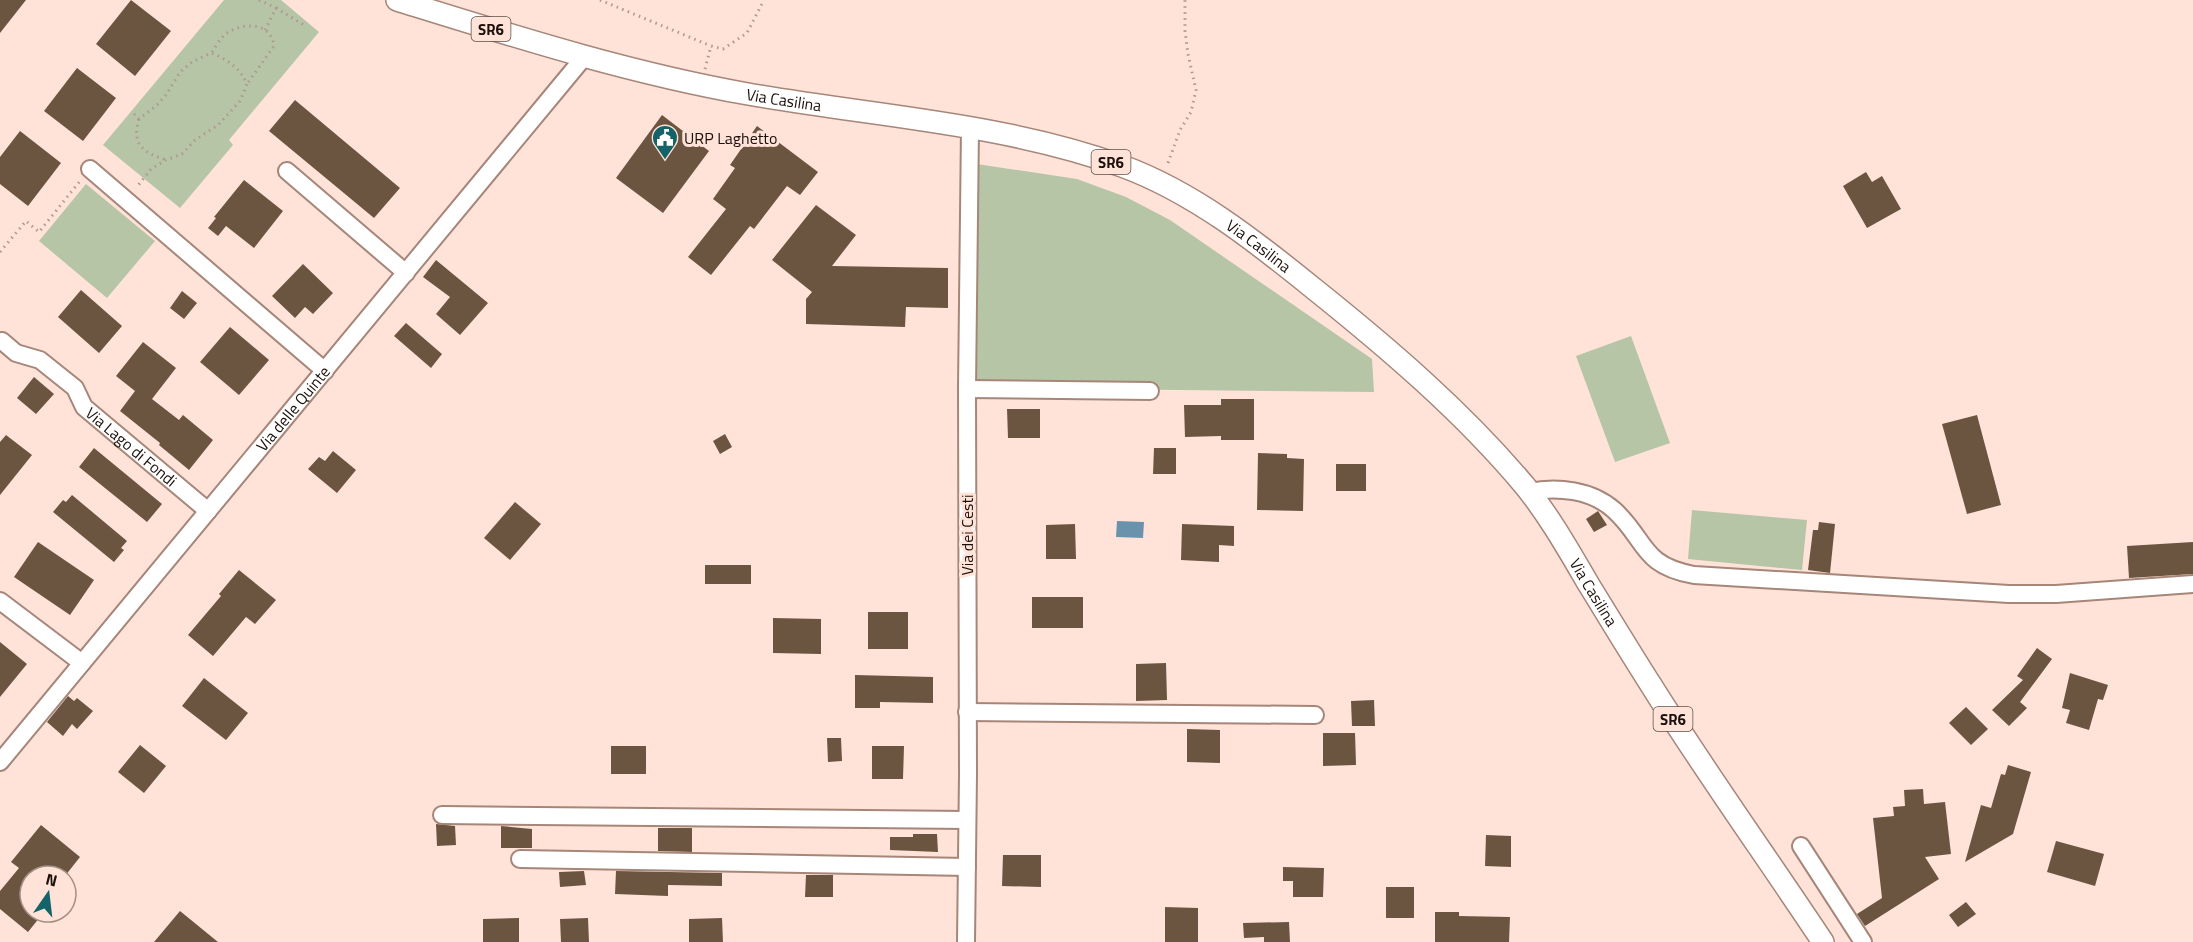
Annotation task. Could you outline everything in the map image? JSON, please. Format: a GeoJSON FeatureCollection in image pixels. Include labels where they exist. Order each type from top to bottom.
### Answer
{"type":"FeatureCollection","features":[{"type":"Feature","properties":{"kind":"main road","name":"Via Casilina"},"geometry":{"type":"LineString","coordinates":[[398,0],[585,56],[701,85],[777,99],[970,128],[1045,144],[1110,162],[1157,181],[1213,213],[1287,267],[1381,345],[1476,433],[1529,492],[1561,538],[1682,734],[1823,942]]}},
{"type":"Feature","properties":{"kind":"street","name":"Via delle Quinte"},"geometry":{"type":"LineString","coordinates":[[0,762],[585,56]]}},
{"type":"Feature","properties":{"kind":"street","name":"Via dei Cesti"},"geometry":{"type":"LineString","coordinates":[[966,942],[970,128]]}},
{"type":"Feature","properties":{"kind":"street"},"geometry":{"type":"LineString","coordinates":[[90,169],[325,371]]}},
{"type":"Feature","properties":{"kind":"street"},"geometry":{"type":"LineString","coordinates":[[286,171],[406,273]]}},
{"type":"Feature","properties":{"kind":"street","name":"Via Lago di Fondi"},"geometry":{"type":"LineString","coordinates":[[2,341],[16,353],[40,360],[75,388],[84,407],[208,511]]}},
{"type":"Feature","properties":{"kind":"street"},"geometry":{"type":"LineString","coordinates":[[967,389],[1150,391]]}},
{"type":"Feature","properties":{"kind":"street"},"geometry":{"type":"LineString","coordinates":[[1529,492],[1543,489],[1563,490],[1596,499],[1613,509],[1654,560],[1669,568],[1694,575],[2009,594],[2056,594],[2193,584]]}},
{"type":"Feature","properties":{"kind":"street"},"geometry":{"type":"LineString","coordinates":[[0,601],[82,663]]}},
{"type":"Feature","properties":{"kind":"street"},"geometry":{"type":"LineString","coordinates":[[968,712],[1315,715]]}},
{"type":"Feature","properties":{"kind":"street"},"geometry":{"type":"LineString","coordinates":[[442,815],[967,819]]}},
{"type":"Feature","properties":{"kind":"street"},"geometry":{"type":"LineString","coordinates":[[1801,846],[1863,942]]}},
{"type":"Feature","properties":{"kind":"street"},"geometry":{"type":"LineString","coordinates":[[520,859],[967,867]]}},
{"type":"Feature","properties":{"kind":"path"},"geometry":{"type":"LineString","coordinates":[[259,0],[304,25]]}},
{"type":"Feature","properties":{"kind":"path"},"geometry":{"type":"LineString","coordinates":[[600,0],[723,49],[747,33],[764,0]]}},
{"type":"Feature","properties":{"kind":"path"},"geometry":{"type":"LineString","coordinates":[[1168,163],[1179,130],[1191,112],[1196,90],[1185,31],[1185,0]]}},
{"type":"Feature","properties":{"kind":"path"},"geometry":{"type":"LineString","coordinates":[[265,30],[276,8]]}},
{"type":"Feature","properties":{"kind":"path"},"geometry":{"type":"LineString","coordinates":[[143,179],[151,169],[182,154],[195,141],[218,125],[240,101],[247,84],[274,46],[273,40],[265,30],[248,25],[227,33],[211,53],[192,62],[180,72],[166,95],[139,119],[136,135],[142,149],[166,160]]}},
{"type":"Feature","properties":{"kind":"path"},"geometry":{"type":"LineString","coordinates":[[701,85],[711,46]]}},
{"type":"Feature","properties":{"kind":"path"},"geometry":{"type":"LineString","coordinates":[[211,53],[223,57],[235,66],[247,84]]}},
{"type":"Feature","properties":{"kind":"path"},"geometry":{"type":"LineString","coordinates":[[134,114],[139,119]]}},
{"type":"Feature","properties":{"kind":"path"},"geometry":{"type":"LineString","coordinates":[[0,252],[26,221],[39,231],[90,169]]}},
{"type":"Feature","properties":{"kind":"green space"},"geometry":{"type":"Polygon","coordinates":[[[224,0],[281,0],[319,32],[229,140],[233,145],[180,208],[103,145],[224,0]]]}},
{"type":"Feature","properties":{"kind":"green space"},"geometry":{"type":"Polygon","coordinates":[[[977,164],[1077,179],[1126,197],[1170,220],[1372,359],[1374,392],[979,388],[976,385],[977,164]]]}},
{"type":"Feature","properties":{"kind":"green space"},"geometry":{"type":"Polygon","coordinates":[[[86,184],[155,241],[107,298],[39,241],[86,184]]]}},
{"type":"Feature","properties":{"kind":"green space"},"geometry":{"type":"Polygon","coordinates":[[[1631,336],[1670,443],[1615,462],[1576,356],[1631,336]]]}},
{"type":"Feature","properties":{"kind":"green space"},"geometry":{"type":"Polygon","coordinates":[[[1692,510],[1807,520],[1802,570],[1688,559],[1692,510]]]}},
{"type":"Feature","properties":{"kind":"water"},"geometry":{"type":"Polygon","coordinates":[[[1117,521],[1144,522],[1143,538],[1116,537],[1117,521]]]}},
{"type":"Feature","properties":{"kind":"building"},"geometry":{"type":"Polygon","coordinates":[[[0,0],[26,0],[0,33],[0,0]]]}},
{"type":"Feature","properties":{"kind":"building"},"geometry":{"type":"Polygon","coordinates":[[[131,0],[171,31],[135,76],[96,44],[131,0]]]}},
{"type":"Feature","properties":{"kind":"building"},"geometry":{"type":"Polygon","coordinates":[[[77,68],[116,98],[83,141],[44,111],[77,68]]]}},
{"type":"Feature","properties":{"kind":"building"},"geometry":{"type":"Polygon","coordinates":[[[295,100],[400,188],[374,218],[269,131],[295,100]]]}},
{"type":"Feature","properties":{"kind":"building","name":"URP Laghetto"},"geometry":{"type":"Polygon","coordinates":[[[662,115],[709,151],[663,213],[616,178],[662,115]]]}},
{"type":"Feature","properties":{"kind":"building"},"geometry":{"type":"Polygon","coordinates":[[[757,126],[818,172],[800,195],[787,186],[754,229],[750,226],[711,275],[688,257],[726,209],[713,199],[735,168],[730,165],[757,126]]]}},
{"type":"Feature","properties":{"kind":"building"},"geometry":{"type":"Polygon","coordinates":[[[20,131],[61,163],[28,206],[0,184],[0,157],[20,131]]]}},
{"type":"Feature","properties":{"kind":"building"},"geometry":{"type":"Polygon","coordinates":[[[1866,172],[1872,182],[1882,176],[1901,209],[1867,228],[1843,186],[1866,172]]]}},
{"type":"Feature","properties":{"kind":"building"},"geometry":{"type":"Polygon","coordinates":[[[244,180],[283,211],[254,248],[226,226],[218,236],[208,228],[244,180]]]}},
{"type":"Feature","properties":{"kind":"building"},"geometry":{"type":"Polygon","coordinates":[[[816,205],[856,235],[832,266],[948,268],[948,308],[906,307],[905,327],[806,324],[806,299],[812,292],[772,260],[816,205]]]}},
{"type":"Feature","properties":{"kind":"building"},"geometry":{"type":"Polygon","coordinates":[[[436,260],[488,303],[460,335],[436,314],[450,297],[423,277],[436,260]]]}},
{"type":"Feature","properties":{"kind":"building"},"geometry":{"type":"Polygon","coordinates":[[[303,264],[333,293],[313,314],[305,307],[295,318],[272,296],[303,264]]]}},
{"type":"Feature","properties":{"kind":"building"},"geometry":{"type":"Polygon","coordinates":[[[81,290],[122,326],[99,353],[58,317],[81,290]]]}},
{"type":"Feature","properties":{"kind":"building"},"geometry":{"type":"Polygon","coordinates":[[[182,291],[197,303],[184,319],[170,308],[182,291]]]}},
{"type":"Feature","properties":{"kind":"building"},"geometry":{"type":"Polygon","coordinates":[[[406,323],[442,354],[431,368],[394,336],[406,323]]]}},
{"type":"Feature","properties":{"kind":"building"},"geometry":{"type":"Polygon","coordinates":[[[230,327],[269,360],[239,395],[200,362],[230,327]]]}},
{"type":"Feature","properties":{"kind":"building"},"geometry":{"type":"Polygon","coordinates":[[[143,342],[176,368],[152,399],[179,420],[183,415],[213,440],[189,470],[120,411],[135,391],[116,376],[143,342]]]}},
{"type":"Feature","properties":{"kind":"building"},"geometry":{"type":"Polygon","coordinates":[[[34,377],[54,394],[36,414],[17,398],[34,377]]]}},
{"type":"Feature","properties":{"kind":"building"},"geometry":{"type":"Polygon","coordinates":[[[1221,399],[1254,399],[1254,440],[1221,440],[1221,436],[1185,437],[1184,405],[1221,405],[1221,399]]]}},
{"type":"Feature","properties":{"kind":"building"},"geometry":{"type":"Polygon","coordinates":[[[1007,409],[1040,409],[1040,438],[1008,438],[1007,409]]]}},
{"type":"Feature","properties":{"kind":"building"},"geometry":{"type":"Polygon","coordinates":[[[1977,415],[2001,505],[1967,514],[1942,424],[1977,415]]]}},
{"type":"Feature","properties":{"kind":"building"},"geometry":{"type":"Polygon","coordinates":[[[725,434],[732,447],[720,454],[713,441],[725,434]]]}},
{"type":"Feature","properties":{"kind":"building"},"geometry":{"type":"Polygon","coordinates":[[[6,435],[32,455],[0,495],[0,442],[6,435]]]}},
{"type":"Feature","properties":{"kind":"building"},"geometry":{"type":"Polygon","coordinates":[[[94,448],[162,504],[147,522],[79,467],[94,448]]]}},
{"type":"Feature","properties":{"kind":"building"},"geometry":{"type":"Polygon","coordinates":[[[1154,448],[1176,448],[1176,474],[1153,474],[1154,448]]]}},
{"type":"Feature","properties":{"kind":"building"},"geometry":{"type":"Polygon","coordinates":[[[333,451],[356,470],[337,493],[308,469],[319,457],[325,461],[333,451]]]}},
{"type":"Feature","properties":{"kind":"building"},"geometry":{"type":"Polygon","coordinates":[[[1258,453],[1287,454],[1287,458],[1304,459],[1303,511],[1257,510],[1258,453]]]}},
{"type":"Feature","properties":{"kind":"building"},"geometry":{"type":"Polygon","coordinates":[[[1336,464],[1366,464],[1366,491],[1336,491],[1336,464]]]}},
{"type":"Feature","properties":{"kind":"building"},"geometry":{"type":"Polygon","coordinates":[[[72,495],[127,541],[121,548],[124,550],[114,562],[53,512],[63,500],[66,502],[72,495]]]}},
{"type":"Feature","properties":{"kind":"building"},"geometry":{"type":"Polygon","coordinates":[[[515,502],[541,524],[510,560],[484,538],[515,502]]]}},
{"type":"Feature","properties":{"kind":"building"},"geometry":{"type":"Polygon","coordinates":[[[1598,511],[1607,525],[1594,532],[1586,519],[1598,511]]]}},
{"type":"Feature","properties":{"kind":"building"},"geometry":{"type":"Polygon","coordinates":[[[1819,522],[1835,524],[1830,573],[1808,570],[1813,530],[1818,530],[1819,522]]]}},
{"type":"Feature","properties":{"kind":"building"},"geometry":{"type":"Polygon","coordinates":[[[1075,524],[1076,559],[1046,559],[1046,525],[1075,524]]]}},
{"type":"Feature","properties":{"kind":"building"},"geometry":{"type":"Polygon","coordinates":[[[1182,524],[1234,526],[1234,546],[1219,545],[1219,562],[1181,560],[1182,524]]]}},
{"type":"Feature","properties":{"kind":"building"},"geometry":{"type":"Polygon","coordinates":[[[38,542],[94,580],[70,615],[14,577],[38,542]]]}},
{"type":"Feature","properties":{"kind":"building"},"geometry":{"type":"Polygon","coordinates":[[[2193,542],[2193,574],[2129,578],[2127,546],[2193,542]]]}},
{"type":"Feature","properties":{"kind":"building"},"geometry":{"type":"Polygon","coordinates":[[[705,565],[751,565],[751,584],[705,584],[705,565]]]}},
{"type":"Feature","properties":{"kind":"building"},"geometry":{"type":"Polygon","coordinates":[[[239,570],[276,600],[255,624],[246,617],[213,656],[188,635],[221,596],[219,594],[239,570]]]}},
{"type":"Feature","properties":{"kind":"building"},"geometry":{"type":"Polygon","coordinates":[[[1032,597],[1083,597],[1083,628],[1032,628],[1032,597]]]}},
{"type":"Feature","properties":{"kind":"building"},"geometry":{"type":"Polygon","coordinates":[[[868,612],[908,612],[908,649],[868,649],[868,612]]]}},
{"type":"Feature","properties":{"kind":"building"},"geometry":{"type":"Polygon","coordinates":[[[773,618],[821,619],[821,654],[773,653],[773,618]]]}},
{"type":"Feature","properties":{"kind":"building"},"geometry":{"type":"Polygon","coordinates":[[[0,642],[27,664],[0,697],[0,642]]]}},
{"type":"Feature","properties":{"kind":"building"},"geometry":{"type":"Polygon","coordinates":[[[2037,648],[2052,659],[2020,702],[2027,708],[2009,726],[1992,710],[2023,680],[2017,676],[2037,648]]]}},
{"type":"Feature","properties":{"kind":"building"},"geometry":{"type":"Polygon","coordinates":[[[1166,663],[1167,700],[1136,701],[1136,664],[1166,663]]]}},
{"type":"Feature","properties":{"kind":"building"},"geometry":{"type":"Polygon","coordinates":[[[2070,673],[2108,685],[2103,700],[2098,699],[2089,730],[2066,723],[2070,710],[2062,708],[2070,673]]]}},
{"type":"Feature","properties":{"kind":"building"},"geometry":{"type":"Polygon","coordinates":[[[855,675],[933,677],[933,703],[880,702],[880,708],[855,708],[855,675]]]}},
{"type":"Feature","properties":{"kind":"building"},"geometry":{"type":"Polygon","coordinates":[[[204,678],[248,713],[226,740],[182,706],[204,678]]]}},
{"type":"Feature","properties":{"kind":"building"},"geometry":{"type":"Polygon","coordinates":[[[68,696],[74,701],[77,698],[93,711],[77,729],[72,724],[63,736],[47,722],[68,696]]]}},
{"type":"Feature","properties":{"kind":"building"},"geometry":{"type":"Polygon","coordinates":[[[1374,700],[1375,726],[1352,726],[1351,701],[1374,700]]]}},
{"type":"Feature","properties":{"kind":"building"},"geometry":{"type":"Polygon","coordinates":[[[1966,707],[1988,729],[1971,745],[1949,723],[1966,707]]]}},
{"type":"Feature","properties":{"kind":"building"},"geometry":{"type":"Polygon","coordinates":[[[1187,729],[1220,730],[1220,763],[1187,762],[1187,729]]]}},
{"type":"Feature","properties":{"kind":"building"},"geometry":{"type":"Polygon","coordinates":[[[1323,733],[1355,733],[1356,765],[1323,766],[1323,733]]]}},
{"type":"Feature","properties":{"kind":"building"},"geometry":{"type":"Polygon","coordinates":[[[827,738],[841,738],[842,761],[828,762],[827,738]]]}},
{"type":"Feature","properties":{"kind":"building"},"geometry":{"type":"Polygon","coordinates":[[[140,745],[166,766],[144,793],[118,772],[140,745]]]}},
{"type":"Feature","properties":{"kind":"building"},"geometry":{"type":"Polygon","coordinates":[[[611,746],[646,746],[646,774],[611,774],[611,746]]]}},
{"type":"Feature","properties":{"kind":"building"},"geometry":{"type":"Polygon","coordinates":[[[872,746],[904,746],[903,779],[872,779],[872,746]]]}},
{"type":"Feature","properties":{"kind":"building"},"geometry":{"type":"Polygon","coordinates":[[[2008,765],[2031,772],[2013,834],[1965,862],[1981,805],[1991,808],[2001,774],[2005,775],[2008,765]]]}},
{"type":"Feature","properties":{"kind":"building"},"geometry":{"type":"Polygon","coordinates":[[[1923,789],[1924,804],[1945,802],[1951,854],[1925,857],[1939,879],[1865,926],[1857,914],[1882,898],[1873,818],[1894,816],[1893,807],[1905,806],[1904,790],[1923,789]]]}},
{"type":"Feature","properties":{"kind":"building"},"geometry":{"type":"Polygon","coordinates":[[[436,824],[455,826],[456,845],[437,846],[436,824]]]}},
{"type":"Feature","properties":{"kind":"building"},"geometry":{"type":"Polygon","coordinates":[[[41,825],[80,857],[74,864],[18,864],[18,867],[11,862],[41,825]]]}},
{"type":"Feature","properties":{"kind":"building"},"geometry":{"type":"Polygon","coordinates":[[[501,826],[532,829],[532,848],[501,848],[501,826]]]}},
{"type":"Feature","properties":{"kind":"building"},"geometry":{"type":"Polygon","coordinates":[[[658,828],[692,828],[692,852],[658,851],[658,828]]]}},
{"type":"Feature","properties":{"kind":"building"},"geometry":{"type":"Polygon","coordinates":[[[913,834],[937,834],[938,852],[890,850],[890,837],[913,837],[913,834]]]}},
{"type":"Feature","properties":{"kind":"building"},"geometry":{"type":"Polygon","coordinates":[[[1486,835],[1511,836],[1511,867],[1485,866],[1486,835]]]}},
{"type":"Feature","properties":{"kind":"building"},"geometry":{"type":"Polygon","coordinates":[[[2056,841],[2104,854],[2095,886],[2047,872],[2056,841]]]}},
{"type":"Feature","properties":{"kind":"building"},"geometry":{"type":"Polygon","coordinates":[[[1003,855],[1041,855],[1041,887],[1002,886],[1003,855]]]}},
{"type":"Feature","properties":{"kind":"building"},"geometry":{"type":"Polygon","coordinates":[[[1283,867],[1324,868],[1323,897],[1293,897],[1293,881],[1283,881],[1283,867]]]}},
{"type":"Feature","properties":{"kind":"building"},"geometry":{"type":"Polygon","coordinates":[[[18,869],[18,924],[0,909],[0,891],[18,869]]]}},
{"type":"Feature","properties":{"kind":"building"},"geometry":{"type":"Polygon","coordinates":[[[584,871],[586,885],[560,887],[559,872],[584,871]]]}},
{"type":"Feature","properties":{"kind":"building"},"geometry":{"type":"Polygon","coordinates":[[[616,871],[722,873],[722,886],[668,885],[668,896],[615,894],[616,871]]]}},
{"type":"Feature","properties":{"kind":"building"},"geometry":{"type":"Polygon","coordinates":[[[806,875],[833,875],[833,897],[805,897],[806,875]]]}},
{"type":"Feature","properties":{"kind":"building"},"geometry":{"type":"Polygon","coordinates":[[[1386,887],[1414,887],[1414,918],[1386,918],[1386,887]]]}},
{"type":"Feature","properties":{"kind":"building"},"geometry":{"type":"Polygon","coordinates":[[[1966,902],[1976,914],[1958,927],[1949,915],[1966,902]]]}},
{"type":"Feature","properties":{"kind":"building"},"geometry":{"type":"Polygon","coordinates":[[[1165,907],[1198,908],[1198,942],[1165,942],[1165,907]]]}},
{"type":"Feature","properties":{"kind":"building"},"geometry":{"type":"Polygon","coordinates":[[[180,911],[218,942],[154,942],[180,911]]]}},
{"type":"Feature","properties":{"kind":"building"},"geometry":{"type":"Polygon","coordinates":[[[1435,912],[1459,912],[1459,916],[1510,917],[1509,942],[1435,942],[1435,912]]]}},
{"type":"Feature","properties":{"kind":"building"},"geometry":{"type":"Polygon","coordinates":[[[519,918],[519,942],[483,942],[483,919],[519,918]]]}},
{"type":"Feature","properties":{"kind":"building"},"geometry":{"type":"Polygon","coordinates":[[[588,918],[589,942],[561,942],[560,919],[588,918]]]}},
{"type":"Feature","properties":{"kind":"building"},"geometry":{"type":"Polygon","coordinates":[[[722,918],[723,942],[689,942],[689,919],[722,918]]]}},
{"type":"Feature","properties":{"kind":"building"},"geometry":{"type":"Polygon","coordinates":[[[1289,922],[1290,942],[1264,942],[1264,937],[1244,938],[1243,923],[1289,922]]]}},
{"type":"Feature","properties":{"kind":"building"},"geometry":{"type":"Polygon","coordinates":[[[18,924],[34,924],[28,932],[18,924]]]}},
{"type":"Feature","properties":{"kind":"place","name":"URP Laghetto"},"geometry":{"type":"Point","coordinates":[665,161]}}]}
